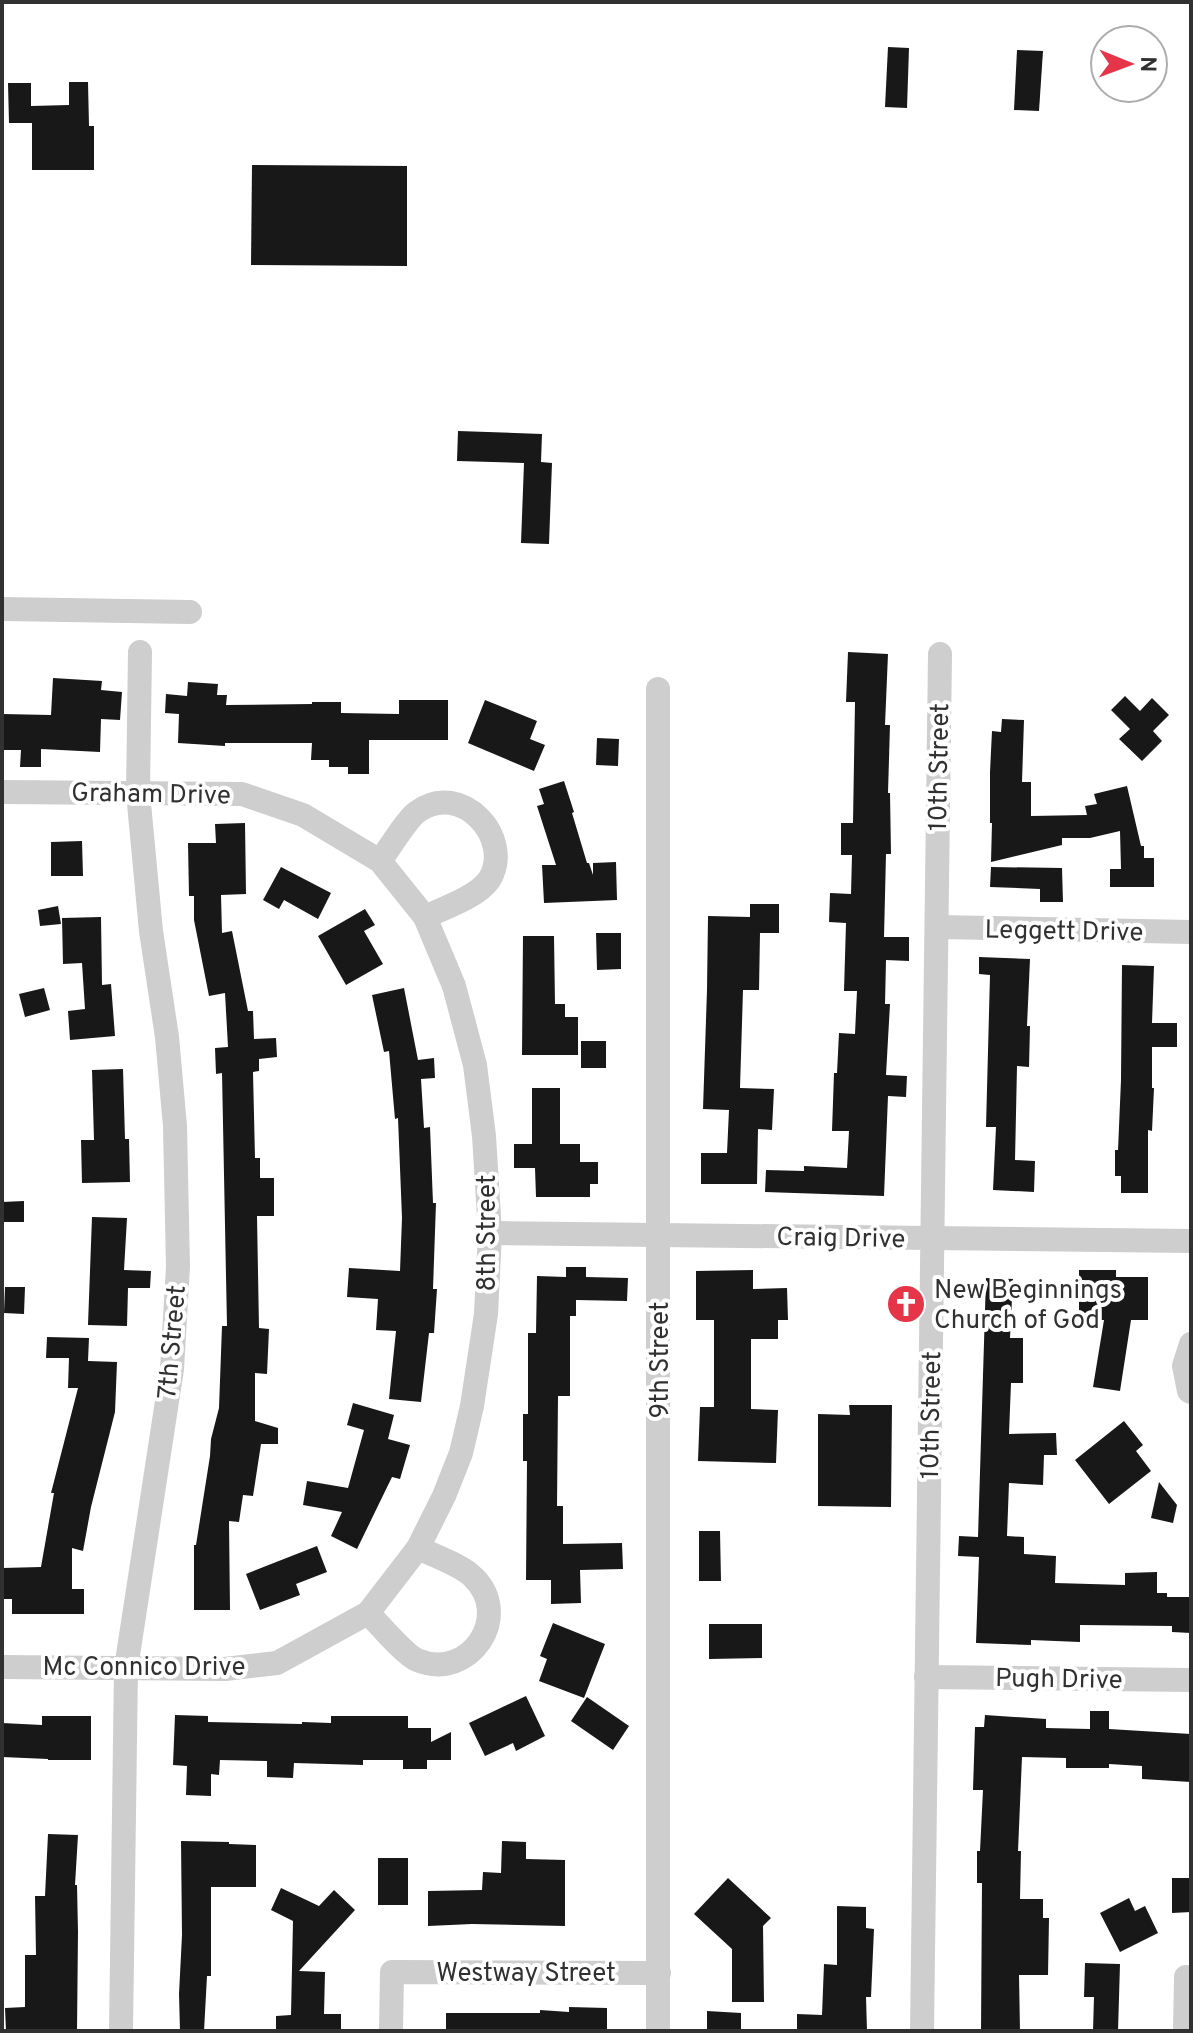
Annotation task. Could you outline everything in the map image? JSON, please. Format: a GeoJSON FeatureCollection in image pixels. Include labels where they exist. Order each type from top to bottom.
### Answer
{"type":"FeatureCollection","features":[{"type":"Feature","properties":{"kind":"street"},"geometry":{"type":"LineString","coordinates":[[2,609],[190,612]]}},
{"type":"Feature","properties":{"kind":"street","name":"7th Street"},"geometry":{"type":"LineString","coordinates":[[121,2031],[126,1668],[172,1369],[178,1267],[173,1111],[167,1037],[151,931],[138,793],[140,652]]}},
{"type":"Feature","properties":{"kind":"street","name":"10th Street"},"geometry":{"type":"LineString","coordinates":[[922,2031],[940,654]]}},
{"type":"Feature","properties":{"kind":"street","name":"9th Street"},"geometry":{"type":"LineString","coordinates":[[658,689],[658,2031]]}},
{"type":"Feature","properties":{"kind":"street","name":"Graham Drive"},"geometry":{"type":"LineString","coordinates":[[2,792],[242,794],[303,815],[380,861]]}},
{"type":"Feature","properties":{"kind":"street"},"geometry":{"type":"LineString","coordinates":[[380,861],[416,812],[433,804],[453,802],[470,809],[484,823],[494,841],[495,862],[489,880],[476,893],[425,917]]}},
{"type":"Feature","properties":{"kind":"street","name":"8th Street"},"geometry":{"type":"LineString","coordinates":[[368,1613],[418,1548],[461,1453],[486,1314],[490,1233],[484,1136],[475,1065],[454,986],[425,917],[380,861]]}},
{"type":"Feature","properties":{"kind":"street","name":"Leggett Drive"},"geometry":{"type":"LineString","coordinates":[[937,927],[1191,932]]}},
{"type":"Feature","properties":{"kind":"street","name":"Craig Drive"},"geometry":{"type":"LineString","coordinates":[[490,1233],[1191,1241]]}},
{"type":"Feature","properties":{"kind":"street"},"geometry":{"type":"LineString","coordinates":[[1190,1391],[1184,1366],[1191,1344]]}},
{"type":"Feature","properties":{"kind":"street"},"geometry":{"type":"LineString","coordinates":[[368,1613],[414,1659],[431,1665],[453,1663],[472,1652],[479,1643],[485,1635],[489,1615],[484,1591],[472,1575],[418,1548]]}},
{"type":"Feature","properties":{"kind":"street","name":"Mc Connico Drive"},"geometry":{"type":"LineString","coordinates":[[2,1667],[225,1669],[277,1663],[368,1613]]}},
{"type":"Feature","properties":{"kind":"street","name":"Pugh Drive"},"geometry":{"type":"LineString","coordinates":[[926,1677],[1191,1680]]}},
{"type":"Feature","properties":{"kind":"street","name":"Westway Street"},"geometry":{"type":"LineString","coordinates":[[391,2031],[392,1972],[659,1973]]}},
{"type":"Feature","properties":{"kind":"street"},"geometry":{"type":"LineString","coordinates":[[1185,2031],[1189,1978]]}},
{"type":"Feature","properties":{"kind":"building"},"geometry":{"type":"Polygon","coordinates":[[[888,47],[909,48],[907,108],[885,107],[888,47]]]}},
{"type":"Feature","properties":{"kind":"building"},"geometry":{"type":"Polygon","coordinates":[[[1017,50],[1043,51],[1039,111],[1014,110],[1017,50]]]}},
{"type":"Feature","properties":{"kind":"building"},"geometry":{"type":"Polygon","coordinates":[[[69,82],[88,82],[89,126],[94,126],[94,170],[32,170],[32,123],[9,123],[8,83],[31,83],[31,106],[69,105],[69,82]]]}},
{"type":"Feature","properties":{"kind":"building"},"geometry":{"type":"Polygon","coordinates":[[[252,165],[407,166],[407,266],[251,265],[252,165]]]}},
{"type":"Feature","properties":{"kind":"building"},"geometry":{"type":"Polygon","coordinates":[[[458,431],[542,434],[541,462],[552,463],[549,544],[521,543],[524,463],[457,461],[458,431]]]}},
{"type":"Feature","properties":{"kind":"building"},"geometry":{"type":"Polygon","coordinates":[[[848,652],[888,654],[885,725],[890,725],[888,793],[891,854],[886,854],[884,937],[909,937],[909,961],[886,960],[885,1004],[890,1004],[886,1075],[907,1076],[906,1097],[888,1096],[884,1196],[765,1192],[766,1170],[804,1171],[804,1166],[847,1168],[849,1131],[832,1131],[834,1073],[837,1073],[839,1033],[855,1034],[857,991],[844,991],[846,923],[829,922],[830,893],[851,894],[852,855],[841,855],[841,823],[853,823],[855,702],[846,702],[848,652]]]}},
{"type":"Feature","properties":{"kind":"building"},"geometry":{"type":"Polygon","coordinates":[[[53,678],[102,681],[101,690],[122,692],[120,720],[101,719],[100,752],[41,749],[41,767],[20,767],[21,750],[4,750],[2,714],[51,715],[53,678]]]}},
{"type":"Feature","properties":{"kind":"building"},"geometry":{"type":"Polygon","coordinates":[[[188,682],[218,684],[217,695],[227,695],[226,705],[341,702],[341,713],[399,714],[399,700],[448,700],[448,740],[369,740],[369,774],[348,774],[348,767],[329,767],[329,760],[311,760],[312,743],[225,743],[225,746],[178,743],[179,714],[165,713],[166,694],[187,696],[188,682]]]}},
{"type":"Feature","properties":{"kind":"building"},"geometry":{"type":"Polygon","coordinates":[[[1125,696],[1140,711],[1152,698],[1169,715],[1153,731],[1162,741],[1142,761],[1119,739],[1130,729],[1111,710],[1125,696]]]}},
{"type":"Feature","properties":{"kind":"building"},"geometry":{"type":"Polygon","coordinates":[[[485,700],[537,721],[530,739],[545,745],[534,771],[468,743],[485,700]]]}},
{"type":"Feature","properties":{"kind":"building"},"geometry":{"type":"Polygon","coordinates":[[[1002,719],[1024,720],[1022,782],[1031,782],[1031,816],[1087,815],[1085,806],[1097,804],[1094,794],[1127,786],[1141,846],[1144,846],[1144,858],[1154,858],[1154,887],[1110,887],[1110,869],[1121,869],[1120,831],[1090,838],[1062,838],[1062,845],[991,862],[992,731],[1001,732],[1002,719]]]}},
{"type":"Feature","properties":{"kind":"building"},"geometry":{"type":"Polygon","coordinates":[[[597,738],[619,739],[618,766],[596,765],[597,738]]]}},
{"type":"Feature","properties":{"kind":"building"},"geometry":{"type":"Polygon","coordinates":[[[564,781],[593,875],[593,863],[616,862],[617,900],[544,903],[542,865],[556,865],[537,806],[544,804],[539,789],[564,781]]]}},
{"type":"Feature","properties":{"kind":"building"},"geometry":{"type":"Polygon","coordinates":[[[245,823],[246,894],[221,895],[222,933],[232,931],[248,1011],[253,1011],[254,1039],[276,1038],[277,1057],[259,1059],[259,1071],[253,1072],[255,1158],[260,1158],[260,1178],[274,1178],[274,1216],[257,1216],[259,1328],[269,1329],[267,1374],[255,1373],[255,1421],[278,1428],[278,1444],[261,1444],[253,1496],[243,1495],[239,1522],[229,1521],[230,1610],[194,1610],[194,1545],[219,1408],[222,1326],[227,1326],[222,1073],[216,1074],[215,1048],[228,1047],[225,993],[209,996],[194,920],[194,896],[189,896],[188,843],[216,843],[215,824],[245,823]]]}},
{"type":"Feature","properties":{"kind":"building"},"geometry":{"type":"Polygon","coordinates":[[[82,841],[83,876],[51,876],[51,842],[82,841]]]}},
{"type":"Feature","properties":{"kind":"building"},"geometry":{"type":"Polygon","coordinates":[[[281,867],[331,893],[318,919],[284,900],[279,909],[263,900],[281,867]]]}},
{"type":"Feature","properties":{"kind":"building"},"geometry":{"type":"Polygon","coordinates":[[[991,867],[1062,868],[1063,902],[1040,902],[1040,889],[990,887],[991,867]]]}},
{"type":"Feature","properties":{"kind":"building"},"geometry":{"type":"Polygon","coordinates":[[[750,904],[779,904],[779,933],[760,933],[759,990],[743,990],[740,1088],[774,1089],[772,1130],[758,1129],[757,1184],[701,1184],[701,1153],[727,1153],[729,1110],[703,1109],[708,916],[750,917],[750,904]]]}},
{"type":"Feature","properties":{"kind":"building"},"geometry":{"type":"Polygon","coordinates":[[[58,906],[61,924],[40,926],[38,910],[58,906]]]}},
{"type":"Feature","properties":{"kind":"building"},"geometry":{"type":"Polygon","coordinates":[[[365,909],[375,925],[364,931],[383,964],[346,985],[318,936],[365,909]]]}},
{"type":"Feature","properties":{"kind":"building"},"geometry":{"type":"Polygon","coordinates":[[[101,917],[102,985],[111,984],[115,1036],[70,1040],[68,1011],[85,1009],[82,963],[63,964],[62,918],[101,917]]]}},
{"type":"Feature","properties":{"kind":"building"},"geometry":{"type":"Polygon","coordinates":[[[596,933],[621,933],[621,969],[597,970],[596,933]]]}},
{"type":"Feature","properties":{"kind":"building"},"geometry":{"type":"Polygon","coordinates":[[[523,936],[554,936],[555,1004],[565,1004],[565,1017],[578,1017],[578,1055],[522,1055],[523,936]]]}},
{"type":"Feature","properties":{"kind":"building"},"geometry":{"type":"Polygon","coordinates":[[[979,957],[1030,959],[1029,1067],[1017,1066],[1015,1160],[1035,1161],[1034,1192],[993,1190],[996,1127],[986,1127],[990,975],[979,974],[979,957]]]}},
{"type":"Feature","properties":{"kind":"building"},"geometry":{"type":"Polygon","coordinates":[[[1122,965],[1154,966],[1152,1023],[1177,1023],[1177,1047],[1152,1047],[1154,1088],[1152,1131],[1148,1130],[1148,1193],[1121,1193],[1121,1176],[1115,1176],[1121,1080],[1122,965]]]}},
{"type":"Feature","properties":{"kind":"building"},"geometry":{"type":"Polygon","coordinates":[[[44,988],[50,1010],[25,1017],[19,994],[44,988]]]}},
{"type":"Feature","properties":{"kind":"building"},"geometry":{"type":"Polygon","coordinates":[[[404,988],[418,1060],[434,1058],[435,1078],[421,1079],[424,1128],[430,1127],[433,1203],[436,1203],[433,1289],[437,1289],[434,1333],[429,1333],[421,1402],[389,1399],[396,1331],[376,1330],[378,1299],[347,1297],[349,1268],[400,1271],[402,1218],[398,1118],[395,1119],[389,1051],[384,1052],[372,995],[404,988]]]}},
{"type":"Feature","properties":{"kind":"building"},"geometry":{"type":"Polygon","coordinates":[[[581,1041],[606,1041],[606,1068],[581,1068],[581,1041]]]}},
{"type":"Feature","properties":{"kind":"building"},"geometry":{"type":"Polygon","coordinates":[[[123,1069],[130,1182],[82,1183],[81,1140],[94,1140],[92,1070],[123,1069]]]}},
{"type":"Feature","properties":{"kind":"building"},"geometry":{"type":"Polygon","coordinates":[[[532,1088],[560,1088],[560,1144],[580,1144],[580,1162],[598,1162],[598,1184],[590,1184],[590,1197],[536,1197],[535,1168],[514,1168],[514,1144],[532,1144],[532,1088]]]}},
{"type":"Feature","properties":{"kind":"building"},"geometry":{"type":"Polygon","coordinates":[[[24,1201],[24,1222],[2,1222],[2,1202],[24,1201]]]}},
{"type":"Feature","properties":{"kind":"building"},"geometry":{"type":"Polygon","coordinates":[[[92,1217],[127,1218],[124,1270],[151,1271],[150,1288],[128,1288],[127,1326],[88,1325],[92,1217]]]}},
{"type":"Feature","properties":{"kind":"building"},"geometry":{"type":"Polygon","coordinates":[[[566,1267],[586,1267],[586,1277],[628,1278],[627,1301],[576,1300],[576,1316],[570,1316],[570,1396],[558,1396],[557,1506],[563,1506],[563,1544],[622,1543],[623,1569],[580,1570],[581,1603],[551,1604],[551,1580],[526,1580],[527,1461],[523,1461],[523,1414],[528,1414],[528,1333],[536,1333],[537,1276],[566,1277],[566,1267]]]}},
{"type":"Feature","properties":{"kind":"building"},"geometry":{"type":"Polygon","coordinates":[[[753,1270],[753,1289],[787,1288],[788,1320],[778,1320],[778,1339],[751,1339],[751,1409],[778,1410],[776,1463],[698,1461],[700,1407],[714,1407],[714,1320],[696,1320],[696,1271],[753,1270]]]}},
{"type":"Feature","properties":{"kind":"building"},"geometry":{"type":"Polygon","coordinates":[[[1079,1270],[1116,1270],[1116,1277],[1148,1277],[1148,1320],[1131,1320],[1120,1391],[1093,1387],[1104,1320],[1079,1320],[1079,1270]]]}},
{"type":"Feature","properties":{"kind":"building"},"geometry":{"type":"Polygon","coordinates":[[[986,1278],[1013,1279],[1010,1338],[1023,1338],[1023,1383],[1011,1383],[1009,1434],[1056,1433],[1057,1455],[1044,1455],[1043,1485],[1009,1483],[1007,1536],[1024,1537],[1024,1554],[1056,1556],[1055,1583],[1125,1585],[1125,1573],[1157,1572],[1157,1593],[1167,1593],[1167,1597],[1191,1597],[1191,1633],[1172,1632],[1172,1626],[1080,1625],[1080,1642],[1031,1640],[1031,1645],[976,1643],[979,1557],[958,1556],[959,1536],[978,1537],[986,1278]]]}},
{"type":"Feature","properties":{"kind":"building"},"geometry":{"type":"Polygon","coordinates":[[[5,1287],[25,1287],[24,1314],[4,1313],[5,1287]]]}},
{"type":"Feature","properties":{"kind":"building"},"geometry":{"type":"Polygon","coordinates":[[[47,1337],[89,1338],[88,1361],[117,1362],[115,1412],[83,1551],[72,1548],[72,1589],[84,1589],[84,1614],[12,1614],[12,1599],[2,1599],[2,1568],[41,1567],[54,1493],[51,1493],[78,1388],[68,1388],[69,1358],[46,1358],[47,1337]]]}},
{"type":"Feature","properties":{"kind":"building"},"geometry":{"type":"Polygon","coordinates":[[[353,1403],[394,1415],[388,1439],[410,1445],[400,1479],[392,1477],[357,1549],[331,1536],[342,1512],[303,1505],[307,1481],[348,1488],[364,1430],[347,1425],[353,1403]]]}},
{"type":"Feature","properties":{"kind":"building"},"geometry":{"type":"Polygon","coordinates":[[[849,1405],[892,1405],[891,1507],[818,1506],[818,1414],[850,1415],[849,1405]]]}},
{"type":"Feature","properties":{"kind":"building"},"geometry":{"type":"Polygon","coordinates":[[[1124,1421],[1143,1445],[1136,1451],[1151,1471],[1109,1504],[1075,1460],[1124,1421]]]}},
{"type":"Feature","properties":{"kind":"building"},"geometry":{"type":"Polygon","coordinates":[[[1159,1482],[1177,1505],[1173,1523],[1151,1518],[1159,1482]]]}},
{"type":"Feature","properties":{"kind":"building"},"geometry":{"type":"Polygon","coordinates":[[[699,1531],[720,1531],[721,1581],[699,1581],[699,1531]]]}},
{"type":"Feature","properties":{"kind":"building"},"geometry":{"type":"Polygon","coordinates":[[[317,1546],[327,1572],[296,1584],[300,1595],[260,1610],[246,1574],[317,1546]]]}},
{"type":"Feature","properties":{"kind":"building"},"geometry":{"type":"Polygon","coordinates":[[[553,1623],[605,1644],[584,1698],[539,1681],[547,1659],[540,1656],[553,1623]]]}},
{"type":"Feature","properties":{"kind":"building"},"geometry":{"type":"Polygon","coordinates":[[[709,1624],[762,1624],[762,1658],[709,1659],[709,1624]]]}},
{"type":"Feature","properties":{"kind":"building"},"geometry":{"type":"Polygon","coordinates":[[[526,1696],[545,1736],[516,1751],[513,1743],[485,1756],[469,1723],[526,1696]]]}},
{"type":"Feature","properties":{"kind":"building"},"geometry":{"type":"Polygon","coordinates":[[[587,1697],[629,1726],[613,1750],[571,1721],[587,1697]]]}},
{"type":"Feature","properties":{"kind":"building"},"geometry":{"type":"Polygon","coordinates":[[[1090,1711],[1109,1711],[1109,1729],[1191,1734],[1191,1782],[1142,1779],[1142,1766],[1109,1764],[1109,1768],[1066,1768],[1066,1758],[1022,1757],[1018,1851],[1021,1851],[1020,1899],[1043,1899],[1043,1918],[1049,1918],[1048,1975],[1019,1975],[1020,2031],[981,2031],[982,1883],[977,1883],[977,1851],[980,1851],[983,1790],[973,1790],[975,1727],[984,1727],[985,1715],[1046,1719],[1046,1728],[1090,1729],[1090,1711]]]}},
{"type":"Feature","properties":{"kind":"building"},"geometry":{"type":"Polygon","coordinates":[[[175,1715],[208,1716],[208,1722],[302,1724],[331,1723],[331,1716],[408,1716],[408,1728],[431,1728],[431,1742],[451,1732],[451,1760],[427,1760],[427,1769],[403,1769],[403,1760],[363,1760],[363,1765],[294,1763],[293,1778],[267,1777],[267,1761],[220,1760],[219,1775],[211,1774],[211,1796],[186,1795],[187,1766],[173,1765],[175,1715]]]}},
{"type":"Feature","properties":{"kind":"building"},"geometry":{"type":"Polygon","coordinates":[[[42,1716],[91,1716],[91,1760],[2,1757],[2,1723],[42,1725],[42,1716]]]}},
{"type":"Feature","properties":{"kind":"building"},"geometry":{"type":"Polygon","coordinates":[[[48,1834],[78,1835],[75,1885],[77,2031],[6,2031],[5,2008],[25,2007],[25,1955],[36,1955],[35,1896],[45,1896],[48,1834]]]}},
{"type":"Feature","properties":{"kind":"building"},"geometry":{"type":"Polygon","coordinates":[[[181,1841],[256,1845],[256,1887],[211,1887],[211,1976],[207,1976],[204,2031],[180,2031],[181,1841]]]}},
{"type":"Feature","properties":{"kind":"building"},"geometry":{"type":"Polygon","coordinates":[[[502,1841],[526,1842],[526,1859],[565,1860],[565,1926],[428,1926],[428,1891],[482,1890],[483,1872],[501,1873],[502,1841]]]}},
{"type":"Feature","properties":{"kind":"building"},"geometry":{"type":"Polygon","coordinates":[[[378,1858],[408,1858],[408,1905],[378,1905],[378,1858]]]}},
{"type":"Feature","properties":{"kind":"building"},"geometry":{"type":"Polygon","coordinates":[[[728,1878],[771,1918],[763,1926],[764,2002],[732,2002],[732,1949],[694,1914],[728,1878]]]}},
{"type":"Feature","properties":{"kind":"building"},"geometry":{"type":"Polygon","coordinates":[[[1172,1878],[1191,1878],[1191,1912],[1172,1913],[1172,1878]]]}},
{"type":"Feature","properties":{"kind":"building"},"geometry":{"type":"Polygon","coordinates":[[[281,1888],[319,1906],[334,1890],[355,1910],[299,1971],[325,1972],[324,2014],[341,2014],[341,2031],[276,2031],[276,2016],[291,2015],[293,1921],[271,1910],[281,1888]]]}},
{"type":"Feature","properties":{"kind":"building"},"geometry":{"type":"Polygon","coordinates":[[[1129,1898],[1135,1911],[1145,1906],[1158,1933],[1120,1952],[1100,1913],[1129,1898]]]}},
{"type":"Feature","properties":{"kind":"building"},"geometry":{"type":"Polygon","coordinates":[[[837,1906],[866,1907],[866,1928],[874,1929],[871,1997],[866,1997],[867,2031],[797,2031],[797,2014],[822,2015],[824,1964],[837,1965],[837,1906]]]}},
{"type":"Feature","properties":{"kind":"building"},"geometry":{"type":"Polygon","coordinates":[[[1085,1963],[1120,1964],[1118,2031],[1093,2031],[1094,1997],[1084,1997],[1085,1963]]]}},
{"type":"Feature","properties":{"kind":"building"},"geometry":{"type":"Polygon","coordinates":[[[569,2007],[607,2008],[607,2031],[446,2031],[446,2013],[569,2012],[569,2007]]]}},
{"type":"Feature","properties":{"kind":"building"},"geometry":{"type":"Polygon","coordinates":[[[707,2011],[741,2013],[741,2031],[707,2031],[707,2011]]]}},
{"type":"Feature","properties":{"kind":"place","name":"New Beginnings Church of God"},"geometry":{"type":"Point","coordinates":[906,1304]}}]}
